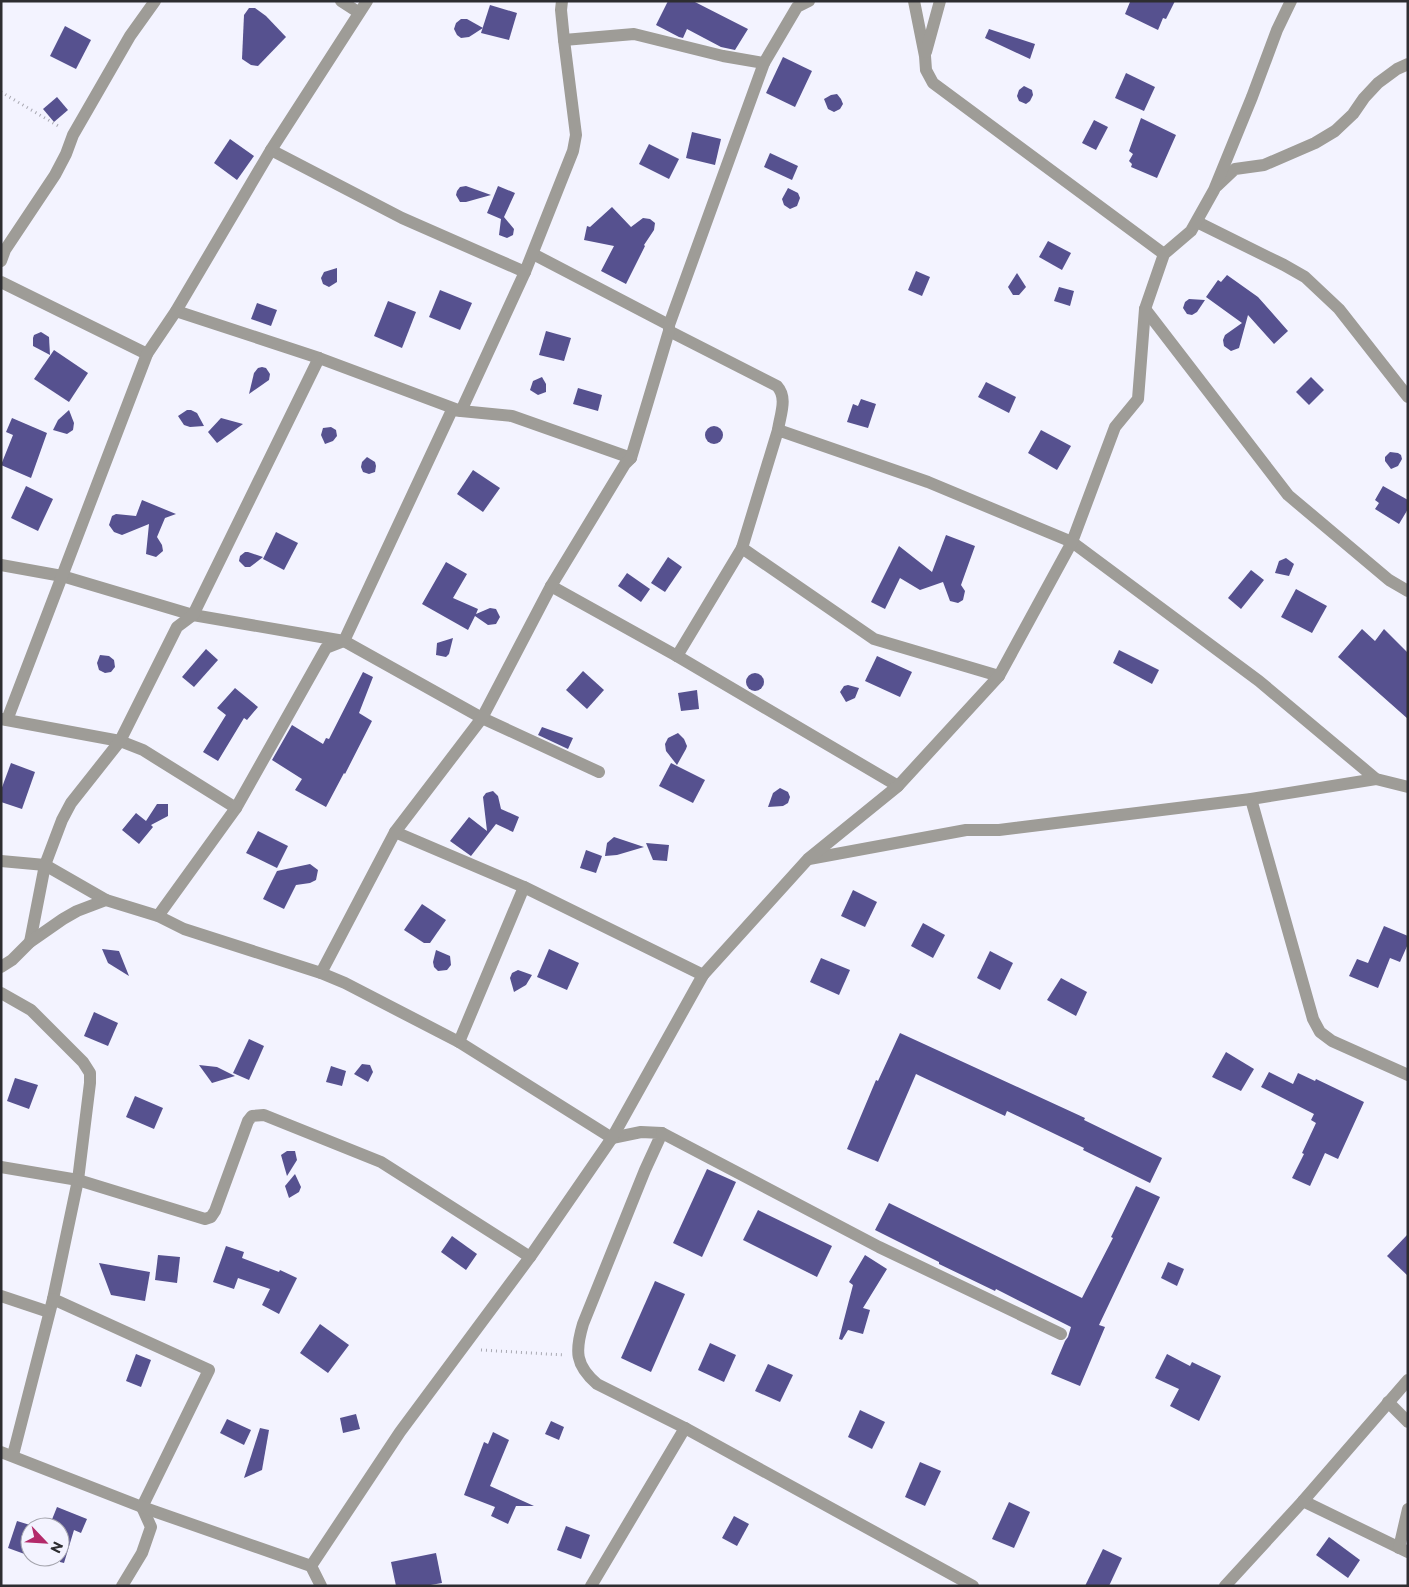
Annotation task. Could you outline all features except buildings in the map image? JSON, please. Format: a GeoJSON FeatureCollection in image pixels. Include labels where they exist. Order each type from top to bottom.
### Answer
{"type":"FeatureCollection","features":[{"type":"Feature","properties":{"kind":"street"},"geometry":{"type":"LineString","coordinates":[[1,261],[5,250],[55,175],[73,135],[130,36],[156,1]]}},
{"type":"Feature","properties":{"kind":"street"},"geometry":{"type":"LineString","coordinates":[[341,1],[358,12]]}},
{"type":"Feature","properties":{"kind":"street"},"geometry":{"type":"LineString","coordinates":[[236,808],[143,750],[120,742],[4,720],[62,576],[147,354],[176,311],[271,150],[358,12],[367,1]]}},
{"type":"Feature","properties":{"kind":"street"},"geometry":{"type":"LineString","coordinates":[[461,411],[533,254],[573,151],[576,135],[564,40],[562,1]]}},
{"type":"Feature","properties":{"kind":"street"},"geometry":{"type":"LineString","coordinates":[[321,973],[395,832],[482,718],[551,586],[625,464],[631,458],[669,328],[764,63],[797,7],[809,1]]}},
{"type":"Feature","properties":{"kind":"street"},"geometry":{"type":"LineString","coordinates":[[914,1],[926,70],[929,77],[941,90],[1164,254]]}},
{"type":"Feature","properties":{"kind":"street"},"geometry":{"type":"LineString","coordinates":[[925,56],[940,1]]}},
{"type":"Feature","properties":{"kind":"street"},"geometry":{"type":"LineString","coordinates":[[311,1566],[400,1432],[530,1257],[612,1138],[703,975],[808,859],[898,786],[999,676],[1072,542],[1115,427],[1138,399],[1145,309],[1164,254],[1191,231],[1214,190],[1277,30],[1291,1]]}},
{"type":"Feature","properties":{"kind":"street"},"geometry":{"type":"LineString","coordinates":[[564,40],[634,34],[724,56],[764,63]]}},
{"type":"Feature","properties":{"kind":"street"},"geometry":{"type":"LineString","coordinates":[[1214,190],[1235,169],[1264,165],[1315,143],[1335,131],[1353,114],[1378,83],[1397,69],[1408,64]]}},
{"type":"Feature","properties":{"kind":"street"},"geometry":{"type":"LineString","coordinates":[[271,150],[402,218],[525,272]]}},
{"type":"Feature","properties":{"kind":"street"},"geometry":{"type":"LineString","coordinates":[[1197,222],[1284,264],[1305,277],[1339,309],[1408,397]]}},
{"type":"Feature","properties":{"kind":"street"},"geometry":{"type":"LineString","coordinates":[[533,254],[777,386],[781,390],[783,400],[778,430],[742,548],[677,656]]}},
{"type":"Feature","properties":{"kind":"street"},"geometry":{"type":"LineString","coordinates":[[1,282],[147,354]]}},
{"type":"Feature","properties":{"kind":"street"},"geometry":{"type":"LineString","coordinates":[[1145,309],[1288,495],[1389,580],[1408,590]]}},
{"type":"Feature","properties":{"kind":"street"},"geometry":{"type":"LineString","coordinates":[[176,311],[319,358],[461,411]]}},
{"type":"Feature","properties":{"kind":"street"},"geometry":{"type":"LineString","coordinates":[[30,942],[45,865],[62,820],[71,803],[120,742],[177,627],[193,615],[319,358]]}},
{"type":"Feature","properties":{"kind":"street"},"geometry":{"type":"LineString","coordinates":[[158,916],[236,808],[326,648],[344,641],[452,410],[512,416],[631,458]]}},
{"type":"Feature","properties":{"kind":"street"},"geometry":{"type":"LineString","coordinates":[[778,430],[928,482],[1072,542],[1259,681],[1376,779]]}},
{"type":"Feature","properties":{"kind":"street"},"geometry":{"type":"LineString","coordinates":[[742,548],[874,639],[999,676]]}},
{"type":"Feature","properties":{"kind":"street"},"geometry":{"type":"LineString","coordinates":[[1,565],[62,576],[193,615],[344,641],[482,718],[599,772]]}},
{"type":"Feature","properties":{"kind":"street"},"geometry":{"type":"LineString","coordinates":[[551,586],[677,656],[898,786]]}},
{"type":"Feature","properties":{"kind":"street"},"geometry":{"type":"LineString","coordinates":[[808,859],[966,830],[999,830],[1251,799],[1376,779],[1408,787]]}},
{"type":"Feature","properties":{"kind":"street"},"geometry":{"type":"LineString","coordinates":[[1251,799],[1313,1019],[1320,1032],[1332,1041],[1408,1075]]}},
{"type":"Feature","properties":{"kind":"street"},"geometry":{"type":"LineString","coordinates":[[395,832],[524,888],[703,975]]}},
{"type":"Feature","properties":{"kind":"street"},"geometry":{"type":"LineString","coordinates":[[1,861],[45,865],[106,900],[158,916],[184,929],[321,973],[345,983],[458,1042],[612,1138],[642,1132],[662,1133],[879,1247],[1061,1334]]}},
{"type":"Feature","properties":{"kind":"street"},"geometry":{"type":"LineString","coordinates":[[458,1042],[524,888]]}},
{"type":"Feature","properties":{"kind":"street"},"geometry":{"type":"LineString","coordinates":[[1,967],[12,960],[30,942],[77,911],[106,900]]}},
{"type":"Feature","properties":{"kind":"street"},"geometry":{"type":"LineString","coordinates":[[1,993],[31,1010],[83,1062],[90,1073],[78,1180],[53,1299],[7,1453],[142,1508],[311,1566],[320,1586]]}},
{"type":"Feature","properties":{"kind":"street"},"geometry":{"type":"LineString","coordinates":[[1,1167],[78,1180],[205,1219],[211,1217],[248,1121],[252,1116],[264,1115],[381,1162],[530,1257]]}},
{"type":"Feature","properties":{"kind":"street"},"geometry":{"type":"LineString","coordinates":[[662,1133],[645,1170],[583,1324],[578,1342],[577,1356],[582,1367],[597,1384],[685,1428],[973,1586]]}},
{"type":"Feature","properties":{"kind":"street"},"geometry":{"type":"LineString","coordinates":[[1,1296],[49,1312]]}},
{"type":"Feature","properties":{"kind":"street"},"geometry":{"type":"LineString","coordinates":[[53,1299],[209,1370],[142,1508]]}},
{"type":"Feature","properties":{"kind":"street"},"geometry":{"type":"LineString","coordinates":[[1225,1586],[1303,1501],[1408,1380]]}},
{"type":"Feature","properties":{"kind":"street"},"geometry":{"type":"LineString","coordinates":[[1388,1402],[1408,1422]]}},
{"type":"Feature","properties":{"kind":"street"},"geometry":{"type":"LineString","coordinates":[[591,1586],[685,1428]]}},
{"type":"Feature","properties":{"kind":"street"},"geometry":{"type":"LineString","coordinates":[[1303,1501],[1404,1550],[1408,1509]]}},
{"type":"Feature","properties":{"kind":"street"},"geometry":{"type":"LineString","coordinates":[[122,1586],[142,1553],[151,1528],[142,1508]]}},
{"type":"Feature","properties":{"kind":"path"},"geometry":{"type":"LineString","coordinates":[[1,92],[73,135]]}},
{"type":"Feature","properties":{"kind":"path"},"geometry":{"type":"LineString","coordinates":[[476,1350],[577,1356]]}}]}
